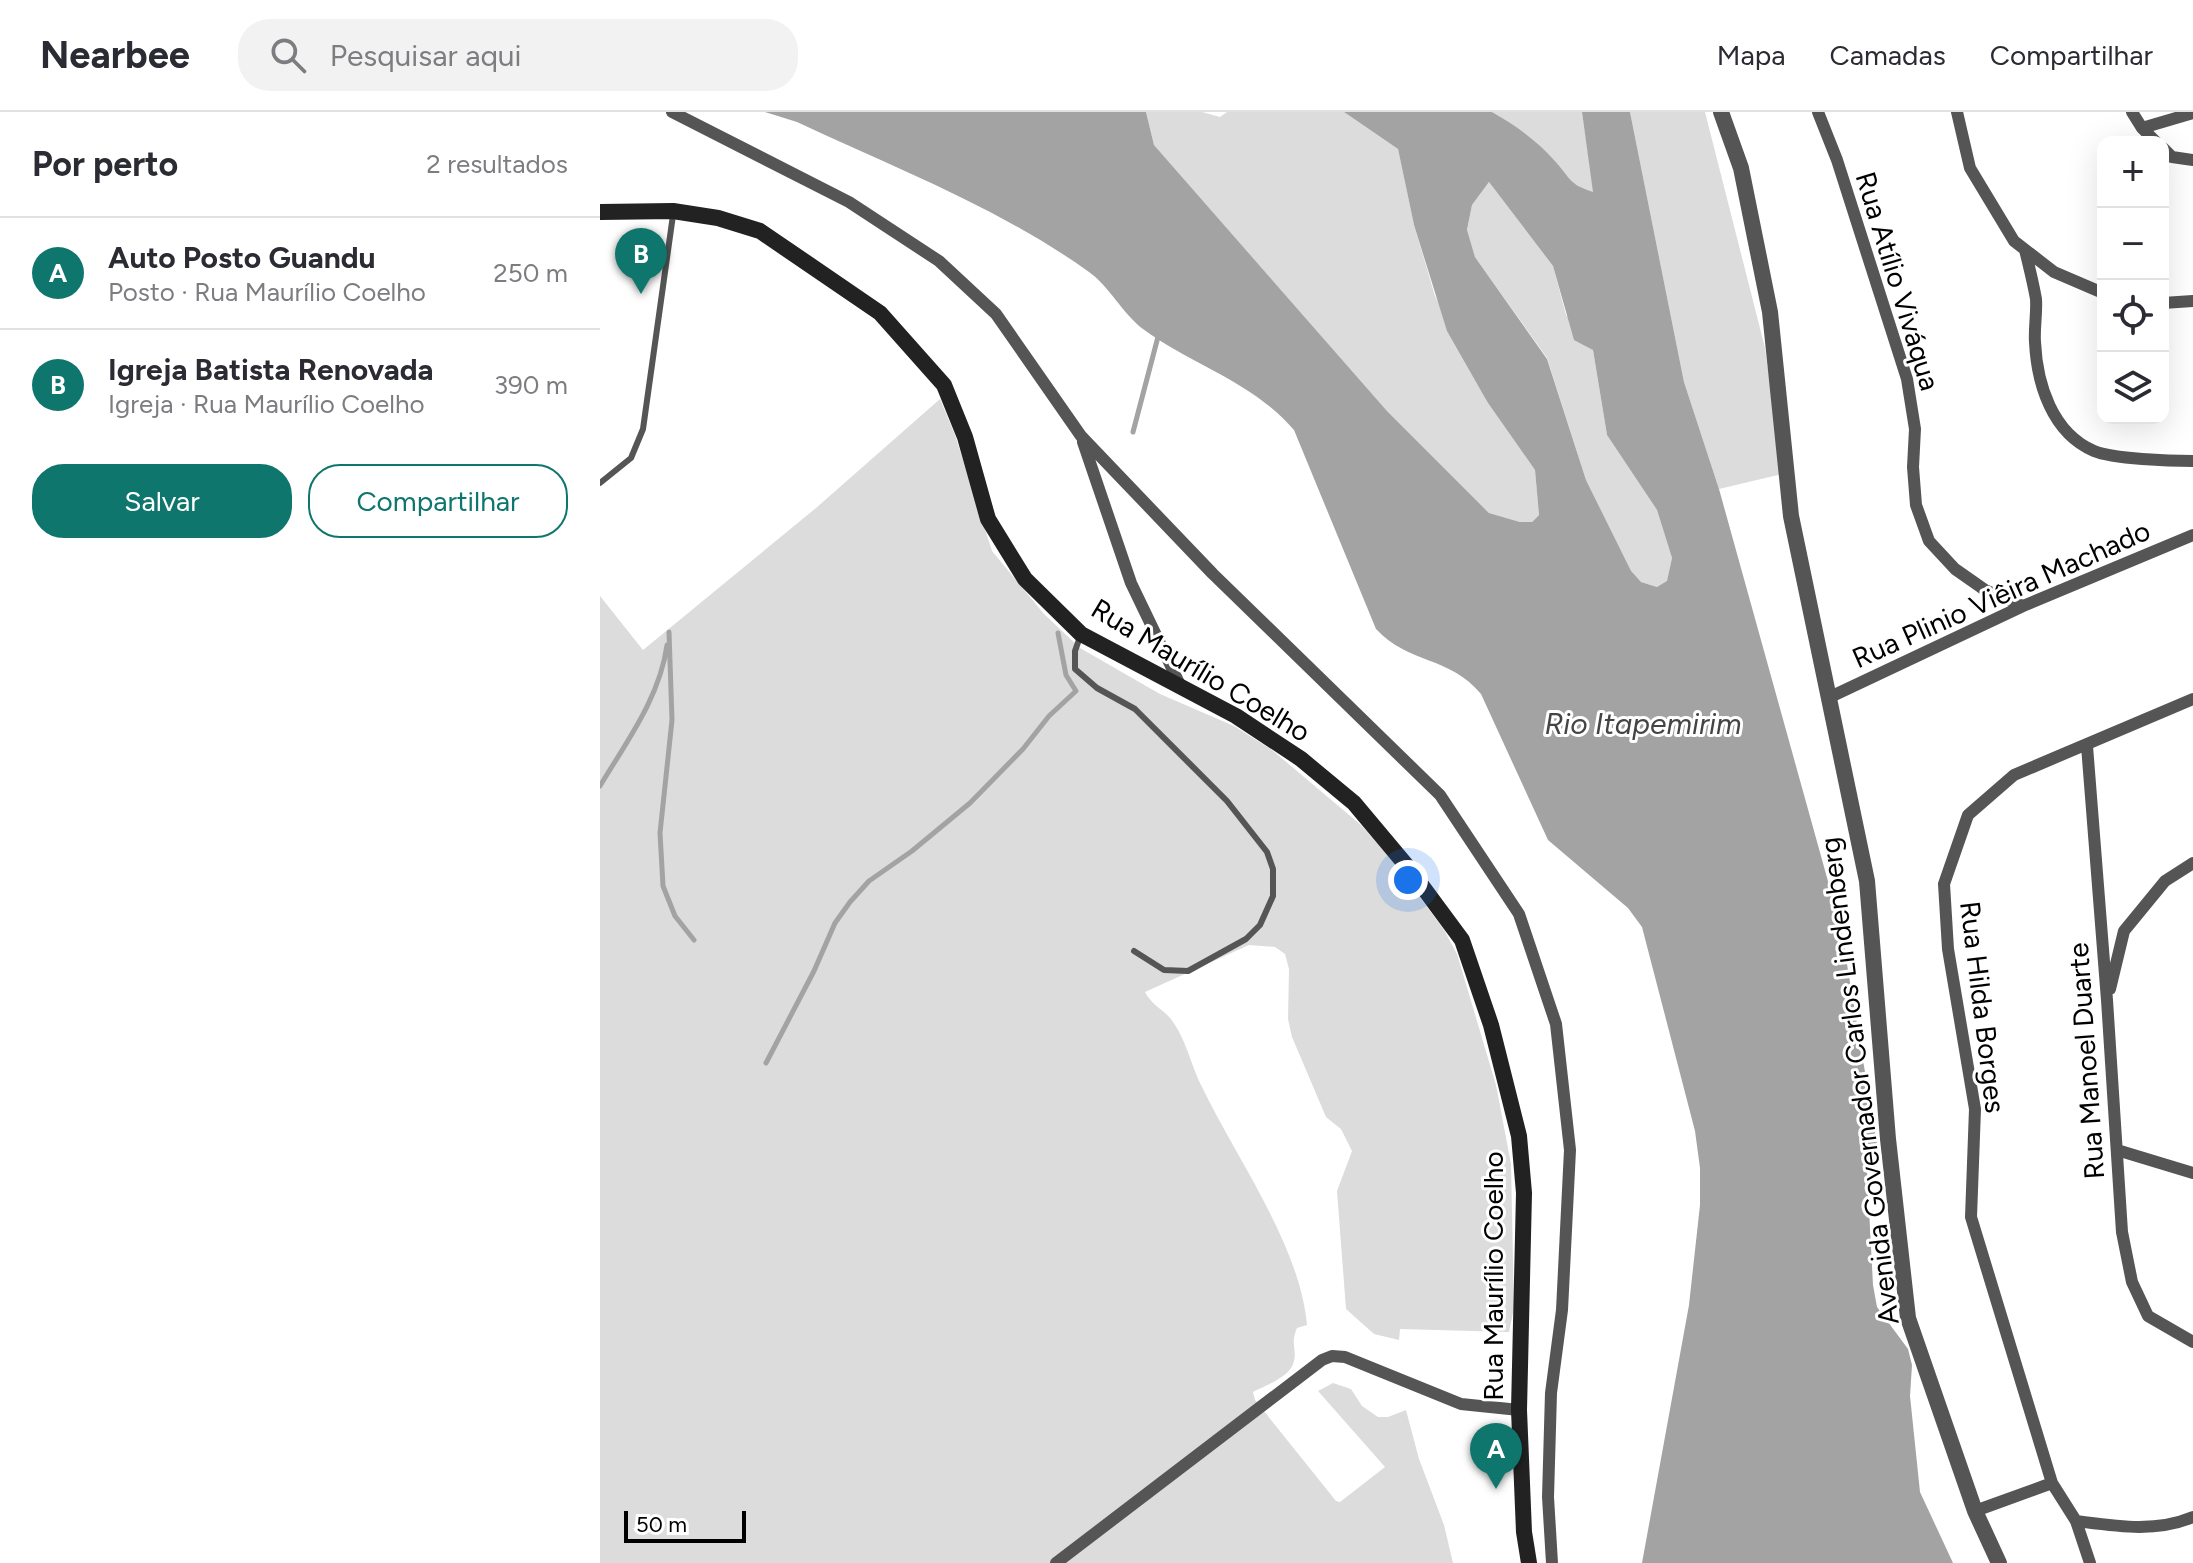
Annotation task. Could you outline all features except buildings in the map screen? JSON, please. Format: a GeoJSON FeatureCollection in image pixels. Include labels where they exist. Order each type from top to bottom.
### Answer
{"type":"FeatureCollection","features":[{"type":"Feature","properties":{"kind":"main road","name":"Rua Maurílio Coelho"},"geometry":{"type":"LineString","coordinates":[[602,213],[673,211],[718,218],[760,231],[880,313],[944,385],[965,437],[988,519],[1025,579],[1081,634],[1236,716],[1301,759],[1354,803],[1411,871],[1462,940],[1491,1025],[1519,1136],[1524,1193],[1519,1410],[1524,1532],[1529,1563]]}},
{"type":"Feature","properties":{"kind":"street"},"geometry":{"type":"LineString","coordinates":[[672,112],[849,202],[939,261],[996,314],[1081,436],[1213,574],[1440,795],[1519,914],[1556,1024],[1570,1150],[1562,1310],[1551,1393],[1548,1497],[1552,1563]]}},
{"type":"Feature","properties":{"kind":"street","name":"Avenida Governador Carlos Lindenberg"},"geometry":{"type":"LineString","coordinates":[[1721,112],[1741,168],[1770,312],[1791,516],[1867,881],[1888,1139],[1908,1318],[1975,1511],[1999,1563]]}},
{"type":"Feature","properties":{"kind":"street","name":"Rua Atílio Viváqua"},"geometry":{"type":"LineString","coordinates":[[1818,112],[1837,160],[1907,379],[1915,429],[1913,467],[1916,505],[1929,541],[1955,569],[1985,590],[2023,606]]}},
{"type":"Feature","properties":{"kind":"street"},"geometry":{"type":"LineString","coordinates":[[1957,112],[1970,168],[2014,241],[2054,272],[2097,290]]}},
{"type":"Feature","properties":{"kind":"street"},"geometry":{"type":"LineString","coordinates":[[2132,112],[2150,136]]}},
{"type":"Feature","properties":{"kind":"street"},"geometry":{"type":"LineString","coordinates":[[2142,128],[2193,113]]}},
{"type":"Feature","properties":{"kind":"street"},"geometry":{"type":"LineString","coordinates":[[2169,154],[2193,160]]}},
{"type":"Feature","properties":{"kind":"street"},"geometry":{"type":"LineString","coordinates":[[2025,250],[2036,301],[2035,342],[2040,385],[2051,411],[2070,434],[2095,452],[2161,461],[2193,461]]}},
{"type":"Feature","properties":{"kind":"street"},"geometry":{"type":"LineString","coordinates":[[2169,303],[2193,301]]}},
{"type":"Feature","properties":{"kind":"street"},"geometry":{"type":"LineString","coordinates":[[1081,436],[1131,583],[1181,687]]}},
{"type":"Feature","properties":{"kind":"street","name":"Rua Plinio Viêira Machado"},"geometry":{"type":"LineString","coordinates":[[1828,698],[2023,606],[2193,535]]}},
{"type":"Feature","properties":{"kind":"street"},"geometry":{"type":"LineString","coordinates":[[2087,746],[2193,699]]}},
{"type":"Feature","properties":{"kind":"street","name":"Rua Manoel Duarte"},"geometry":{"type":"LineString","coordinates":[[2087,746],[2122,1232],[2132,1282],[2148,1316],[2193,1342]]}},
{"type":"Feature","properties":{"kind":"street","name":"Rua Hilda Borges"},"geometry":{"type":"LineString","coordinates":[[2087,746],[2014,775],[1968,815],[1944,884],[1948,949],[1975,1109],[1971,1217],[2052,1483],[2076,1521],[2090,1563]]}},
{"type":"Feature","properties":{"kind":"street"},"geometry":{"type":"LineString","coordinates":[[2107,1000],[2124,931],[2165,881],[2193,863]]}},
{"type":"Feature","properties":{"kind":"street"},"geometry":{"type":"LineString","coordinates":[[2117,1150],[2193,1173]]}},
{"type":"Feature","properties":{"kind":"street"},"geometry":{"type":"LineString","coordinates":[[1056,1563],[1322,1360],[1332,1356],[1345,1357],[1461,1404],[1519,1410]]}},
{"type":"Feature","properties":{"kind":"street"},"geometry":{"type":"LineString","coordinates":[[1975,1511],[2052,1483]]}},
{"type":"Feature","properties":{"kind":"street"},"geometry":{"type":"LineString","coordinates":[[2076,1521],[2140,1527],[2176,1524],[2193,1517]]}},
{"type":"Feature","properties":{"kind":"lane"},"geometry":{"type":"LineString","coordinates":[[600,483],[631,458],[643,429],[673,211]]}},
{"type":"Feature","properties":{"kind":"lane"},"geometry":{"type":"LineString","coordinates":[[1081,634],[1075,651],[1075,669],[1097,688],[1135,709],[1227,801],[1267,852],[1273,869],[1273,896],[1260,925],[1246,939],[1188,971],[1164,970],[1134,951]]}},
{"type":"Feature","properties":{"kind":"shaded area"},"geometry":{"type":"Polygon","coordinates":[[[1146,112],[1202,112],[1220,117],[1227,112],[1344,112],[1398,149],[1414,225],[1435,296],[1488,403],[1535,470],[1539,515],[1532,522],[1520,522],[1489,513],[1387,411],[1154,145],[1146,112]]]}},
{"type":"Feature","properties":{"kind":"shaded area"},"geometry":{"type":"Polygon","coordinates":[[[1492,112],[1582,112],[1594,193],[1573,183],[1538,145],[1492,112]]]}},
{"type":"Feature","properties":{"kind":"shaded area"},"geometry":{"type":"Polygon","coordinates":[[[1630,112],[1705,112],[1765,348],[1782,474],[1719,489],[1684,382],[1630,112]]]}},
{"type":"Feature","properties":{"kind":"shaded area"},"geometry":{"type":"Polygon","coordinates":[[[1489,182],[1553,266],[1566,315],[1593,350],[1607,435],[1657,510],[1672,558],[1667,582],[1657,587],[1641,582],[1631,572],[1586,480],[1547,358],[1475,257],[1467,231],[1472,205],[1489,182]]]}},
{"type":"Feature","properties":{"kind":"shaded area"},"geometry":{"type":"Polygon","coordinates":[[[940,399],[955,435],[992,551],[1044,614],[1080,648],[1160,694],[1234,726],[1272,750],[1361,825],[1396,865],[1444,930],[1457,954],[1496,1085],[1511,1164],[1514,1308],[1509,1332],[1400,1329],[1399,1340],[1374,1334],[1346,1309],[1337,1191],[1352,1151],[1341,1129],[1326,1117],[1292,1037],[1288,1019],[1289,969],[1285,954],[1275,947],[1249,945],[1145,992],[1180,1033],[1215,1113],[1280,1233],[1302,1295],[1307,1325],[1297,1328],[1295,1333],[1292,1367],[1277,1380],[1253,1392],[1255,1400],[1336,1501],[1340,1502],[1385,1467],[1318,1391],[1333,1383],[1351,1389],[1362,1406],[1378,1417],[1388,1417],[1406,1410],[1419,1459],[1444,1525],[1453,1563],[600,1563],[600,596],[643,650],[816,508],[940,399]]]}},
{"type":"Feature","properties":{"kind":"water","name":"Rio Itapemirim"},"geometry":{"type":"Polygon","coordinates":[[[765,112],[1146,112],[1154,145],[1387,411],[1489,513],[1520,522],[1532,522],[1539,515],[1535,470],[1488,403],[1447,331],[1414,225],[1398,149],[1344,112],[1492,112],[1533,140],[1574,183],[1593,192],[1582,112],[1630,112],[1684,382],[1719,489],[1841,928],[1878,1150],[1870,1149],[1871,1170],[1867,1171],[1873,1285],[1877,1307],[1908,1349],[1912,1365],[1910,1396],[1920,1492],[1953,1563],[1642,1563],[1689,1305],[1700,1205],[1700,1168],[1695,1131],[1642,927],[1628,908],[1548,840],[1481,694],[1456,673],[1402,649],[1376,629],[1294,430],[1278,413],[1241,386],[1143,329],[1096,278],[1055,249],[946,190],[797,122],[765,112]],[[1489,182],[1472,205],[1467,230],[1475,257],[1547,359],[1586,480],[1631,571],[1641,582],[1657,587],[1667,581],[1672,558],[1657,510],[1607,435],[1593,350],[1574,340],[1553,266],[1489,182]]]}},
{"type":"Feature","properties":{"kind":"waterway"},"geometry":{"type":"LineString","coordinates":[[1133,432],[1159,333]]}},
{"type":"Feature","properties":{"kind":"waterway"},"geometry":{"type":"LineString","coordinates":[[669,632],[672,720],[660,833],[663,886],[675,916],[694,940]]}},
{"type":"Feature","properties":{"kind":"waterway"},"geometry":{"type":"LineString","coordinates":[[766,1063],[835,923],[850,902],[869,881],[912,851],[970,803],[1023,749],[1049,716],[1076,691],[1066,675],[1058,633]]}},
{"type":"Feature","properties":{"kind":"waterway"},"geometry":{"type":"LineString","coordinates":[[600,786],[650,701],[667,645]]}},
{"type":"Feature","properties":{"kind":"place","name":"Igreja Batista Renovada"},"geometry":{"type":"Point","coordinates":[641,294]}},
{"type":"Feature","properties":{"kind":"place","name":"Auto Posto Guandu"},"geometry":{"type":"Point","coordinates":[1496,1489]}}]}
